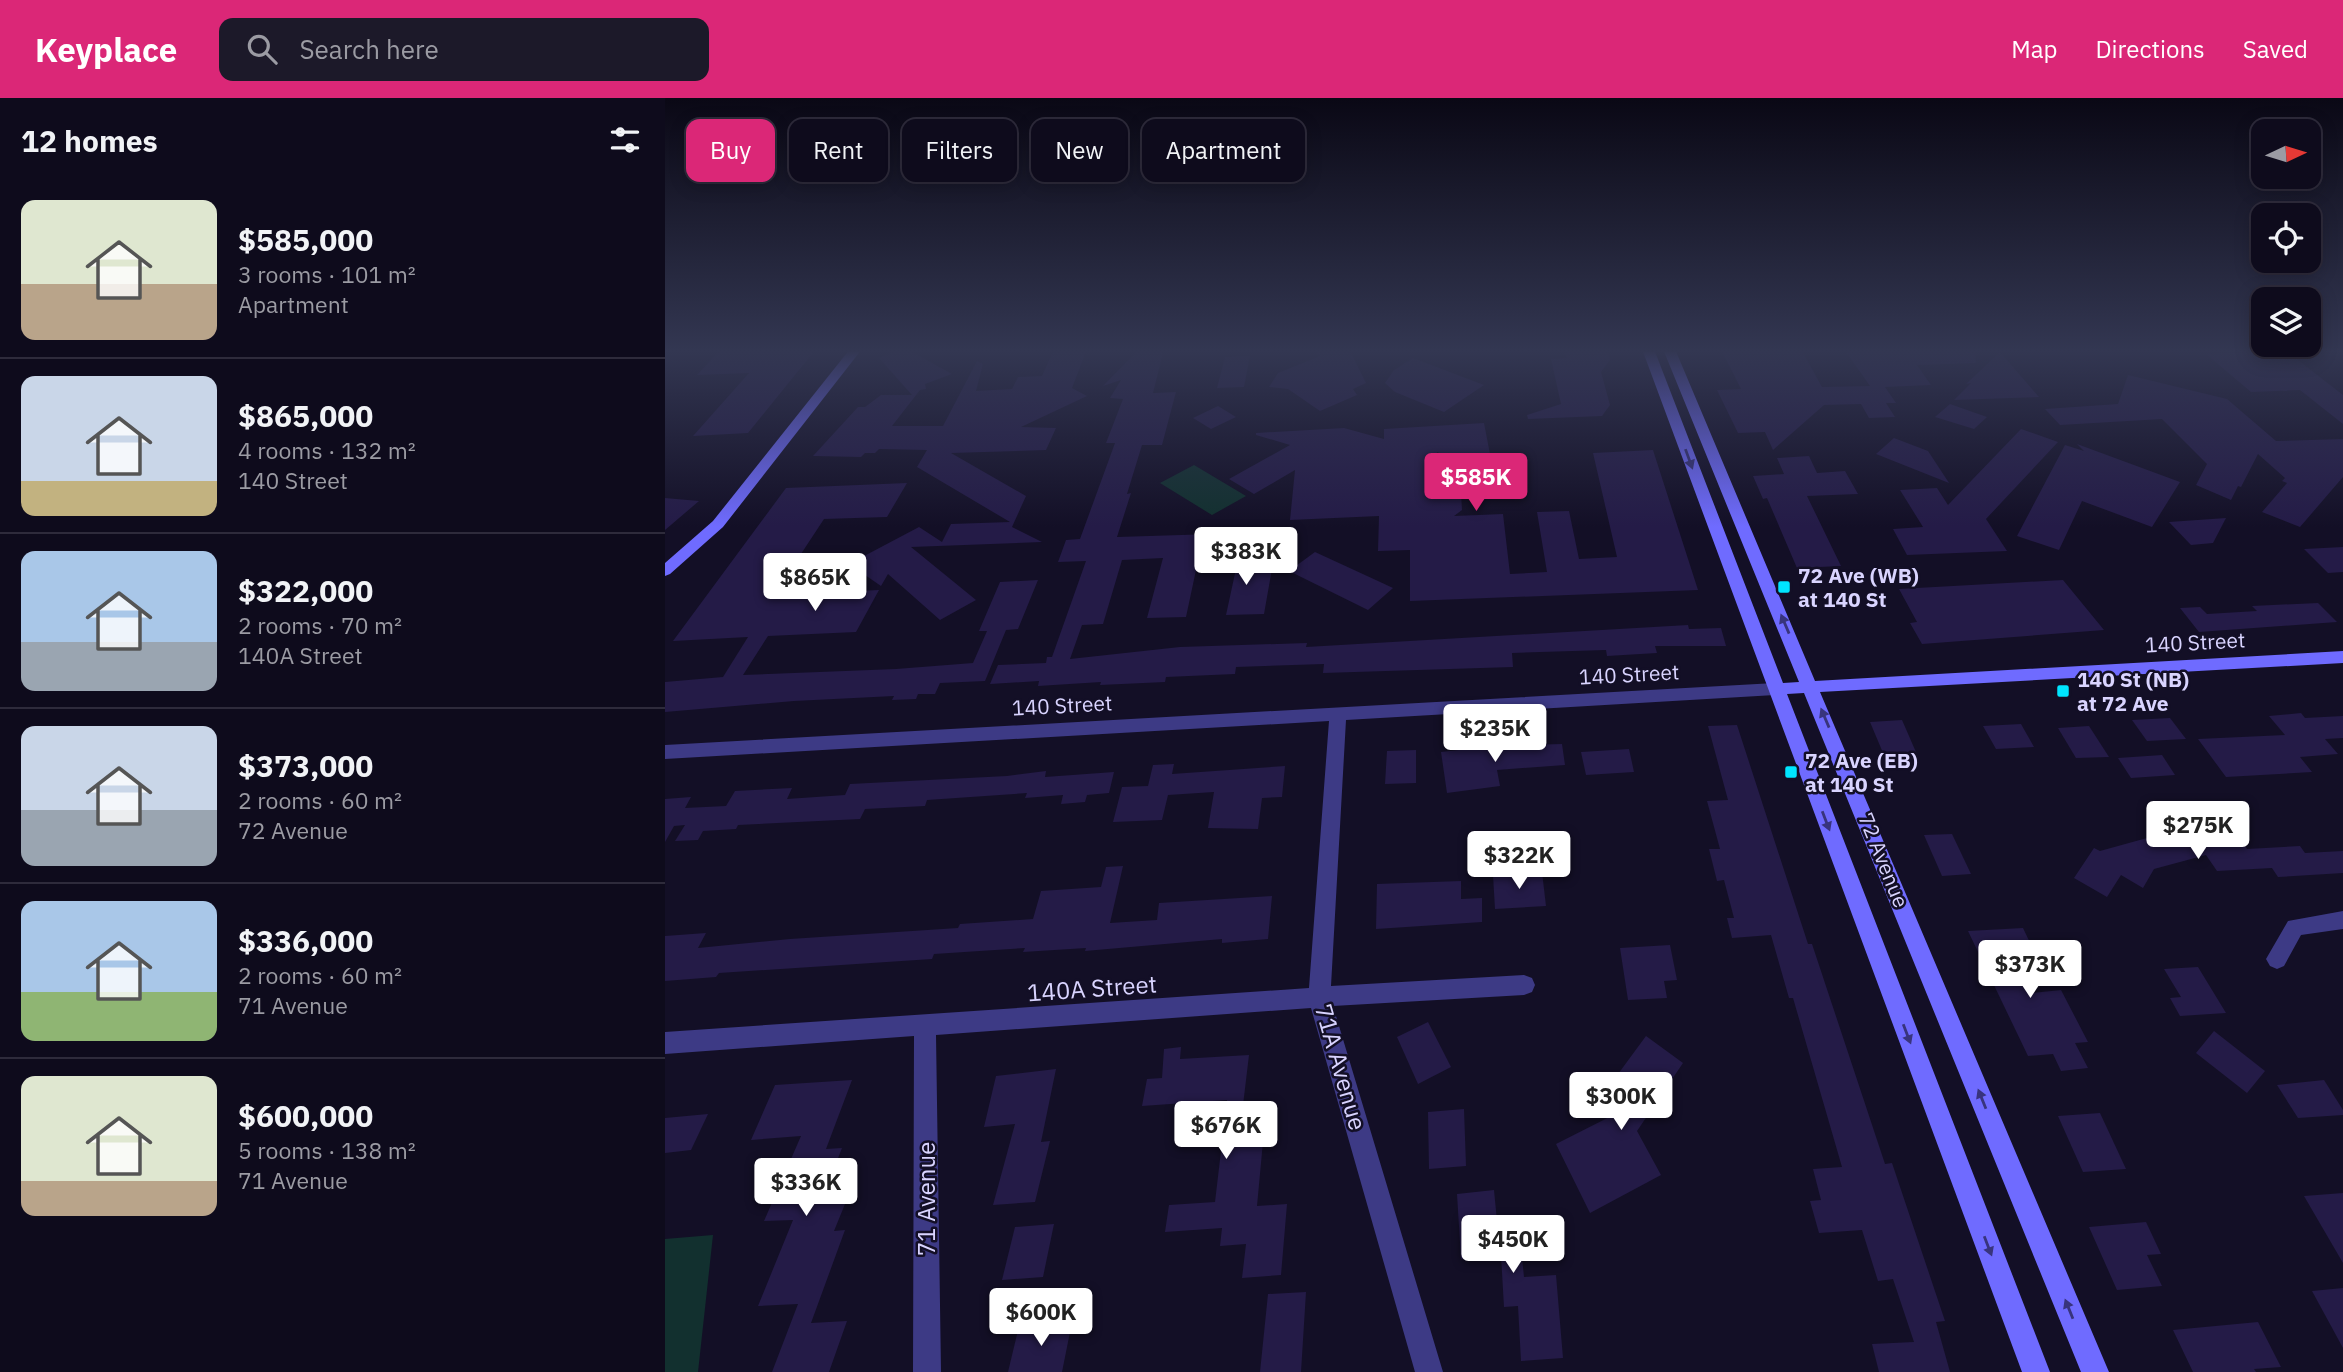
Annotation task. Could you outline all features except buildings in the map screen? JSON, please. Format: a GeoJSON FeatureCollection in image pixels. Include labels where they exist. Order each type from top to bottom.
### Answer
{"type":"FeatureCollection","features":[{"type":"Feature","properties":{"kind":"main road"},"geometry":{"type":"LineString","coordinates":[[665,571],[718,524],[809,408]]}},
{"type":"Feature","properties":{"kind":"main road","name":"72 Avenue"},"geometry":{"type":"LineString","coordinates":[[1670,408],[2036,1372]]}},
{"type":"Feature","properties":{"kind":"main road","name":"72 Avenue"},"geometry":{"type":"LineString","coordinates":[[1694,408],[2095,1372]]}},
{"type":"Feature","properties":{"kind":"main road","name":"140 Street"},"geometry":{"type":"LineString","coordinates":[[1776,689],[2343,657]]}},
{"type":"Feature","properties":{"kind":"street","name":"140 Street"},"geometry":{"type":"LineString","coordinates":[[665,752],[1776,689]]}},
{"type":"Feature","properties":{"kind":"street","name":"71A Avenue"},"geometry":{"type":"LineString","coordinates":[[1338,712],[1319,997],[1429,1372]]}},
{"type":"Feature","properties":{"kind":"street"},"geometry":{"type":"LineString","coordinates":[[2277,959],[2295,926],[2343,920]]}},
{"type":"Feature","properties":{"kind":"street","name":"140A Street"},"geometry":{"type":"LineString","coordinates":[[665,1043],[1524,985]]}},
{"type":"Feature","properties":{"kind":"street","name":"71 Avenue"},"geometry":{"type":"LineString","coordinates":[[925,1027],[927,1372]]}},
{"type":"Feature","properties":{"kind":"green space"},"geometry":{"type":"Polygon","coordinates":[[[1194,465],[1246,496],[1212,515],[1160,483],[1194,465]]]}},
{"type":"Feature","properties":{"kind":"green space"},"geometry":{"type":"Polygon","coordinates":[[[713,1235],[698,1372],[665,1372],[665,1239],[713,1235]]]}},
{"type":"Feature","properties":{"kind":"place","name":"72 Ave (WB) at 140 St"},"geometry":{"type":"Point","coordinates":[1784,587]}},
{"type":"Feature","properties":{"kind":"place","name":"140 St (NB) at 72 Ave"},"geometry":{"type":"Point","coordinates":[2063,691]}},
{"type":"Feature","properties":{"kind":"place","name":"72 Ave (EB) at 140 St"},"geometry":{"type":"Point","coordinates":[1791,772]}}]}
